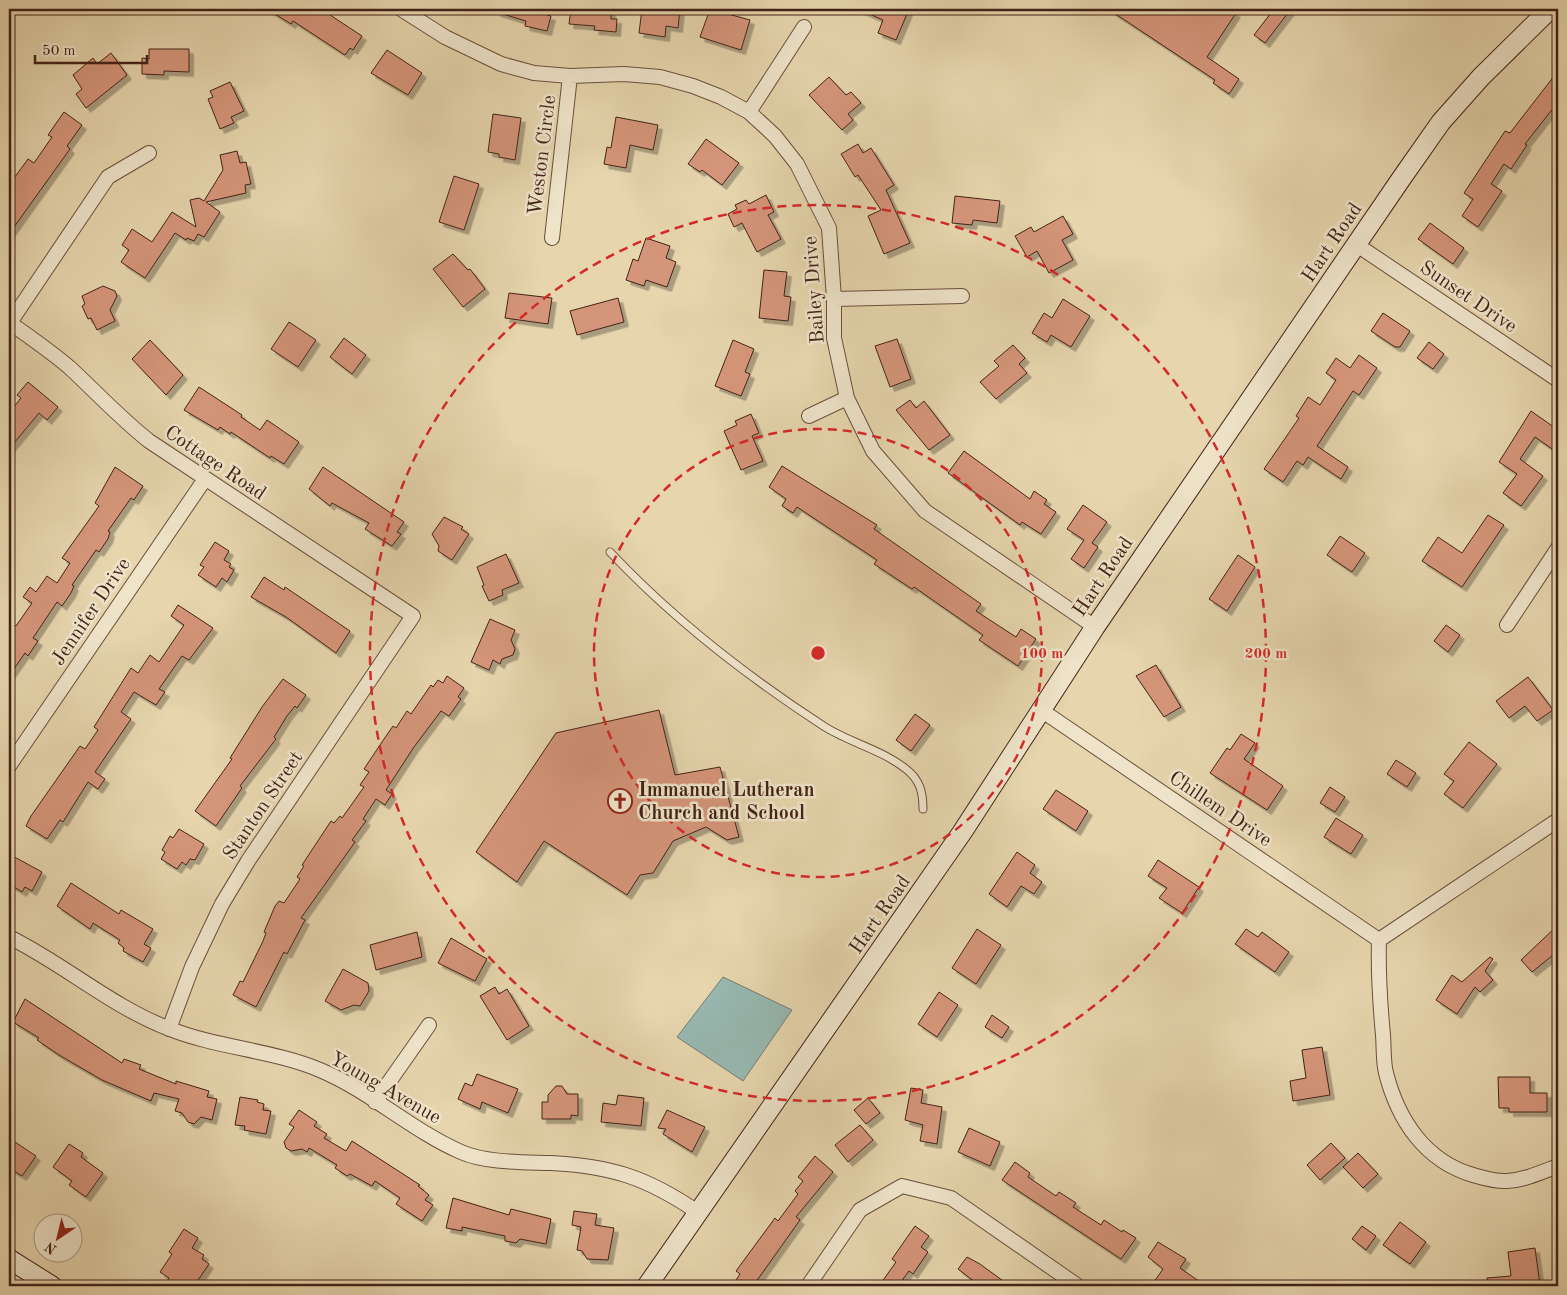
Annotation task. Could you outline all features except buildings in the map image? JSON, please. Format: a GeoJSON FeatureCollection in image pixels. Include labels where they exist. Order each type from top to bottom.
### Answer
{"type":"FeatureCollection","features":[{"type":"Feature","properties":{"kind":"street","name":"Bailey Drive"},"geometry":{"type":"LineString","coordinates":[[401,9],[445,37],[501,64],[534,73],[570,76],[624,74],[660,77],[702,89],[749,112],[776,136],[797,164],[829,228],[834,298],[834,338],[847,398],[873,451],[925,511],[1095,627]]}},
{"type":"Feature","properties":{"kind":"street","name":"Hart Road"},"geometry":{"type":"LineString","coordinates":[[647,1286],[963,831],[1095,627],[1441,122],[1481,77],[1550,9]]}},
{"type":"Feature","properties":{"kind":"street"},"geometry":{"type":"LineString","coordinates":[[749,112],[804,27]]}},
{"type":"Feature","properties":{"kind":"street","name":"Weston Circle"},"geometry":{"type":"LineString","coordinates":[[552,238],[570,76]]}},
{"type":"Feature","properties":{"kind":"street"},"geometry":{"type":"LineString","coordinates":[[9,324],[108,177],[149,153]]}},
{"type":"Feature","properties":{"kind":"street","name":"Sunset Drive"},"geometry":{"type":"LineString","coordinates":[[1356,245],[1558,380]]}},
{"type":"Feature","properties":{"kind":"street"},"geometry":{"type":"LineString","coordinates":[[834,298],[962,296]]}},
{"type":"Feature","properties":{"kind":"street","name":"Cottage Road"},"geometry":{"type":"LineString","coordinates":[[9,324],[41,344],[69,368],[122,420],[205,479],[413,616]]}},
{"type":"Feature","properties":{"kind":"street"},"geometry":{"type":"LineString","coordinates":[[809,416],[847,398]]}},
{"type":"Feature","properties":{"kind":"street","name":"Jennifer Drive"},"geometry":{"type":"LineString","coordinates":[[9,766],[205,479]]}},
{"type":"Feature","properties":{"kind":"street"},"geometry":{"type":"LineString","coordinates":[[1507,625],[1558,548]]}},
{"type":"Feature","properties":{"kind":"street","name":"Stanton Street"},"geometry":{"type":"LineString","coordinates":[[169,1029],[192,967],[222,904],[248,861],[413,616]]}},
{"type":"Feature","properties":{"kind":"street","name":"Chillem Drive"},"geometry":{"type":"LineString","coordinates":[[1041,710],[1379,940]]}},
{"type":"Feature","properties":{"kind":"street"},"geometry":{"type":"LineString","coordinates":[[1558,820],[1379,940],[1378,978],[1386,1071],[1396,1106],[1415,1137],[1437,1158],[1484,1178],[1506,1181],[1534,1175],[1558,1166]]}},
{"type":"Feature","properties":{"kind":"street","name":"Young Avenue"},"geometry":{"type":"LineString","coordinates":[[9,937],[136,1013],[169,1029],[219,1045],[268,1054],[319,1070],[348,1084],[375,1102],[462,1152],[508,1161],[602,1168],[646,1181],[699,1213]]}},
{"type":"Feature","properties":{"kind":"street"},"geometry":{"type":"LineString","coordinates":[[375,1102],[429,1025]]}},
{"type":"Feature","properties":{"kind":"street"},"geometry":{"type":"LineString","coordinates":[[808,1286],[860,1210],[902,1186],[951,1198],[1070,1284]]}},
{"type":"Feature","properties":{"kind":"street"},"geometry":{"type":"LineString","coordinates":[[9,1259],[52,1286]]}},
{"type":"Feature","properties":{"kind":"lane"},"geometry":{"type":"LineString","coordinates":[[610,552],[639,582],[724,655],[825,727],[906,769],[918,783],[923,793],[923,809]]}},
{"type":"Feature","properties":{"kind":"water"},"geometry":{"type":"Polygon","coordinates":[[[723,977],[792,1010],[743,1081],[677,1037],[723,977]]]}},
{"type":"Feature","properties":{"kind":"place","name":"Immanuel Lutheran Church and School"},"geometry":{"type":"Point","coordinates":[620,801]}}]}
